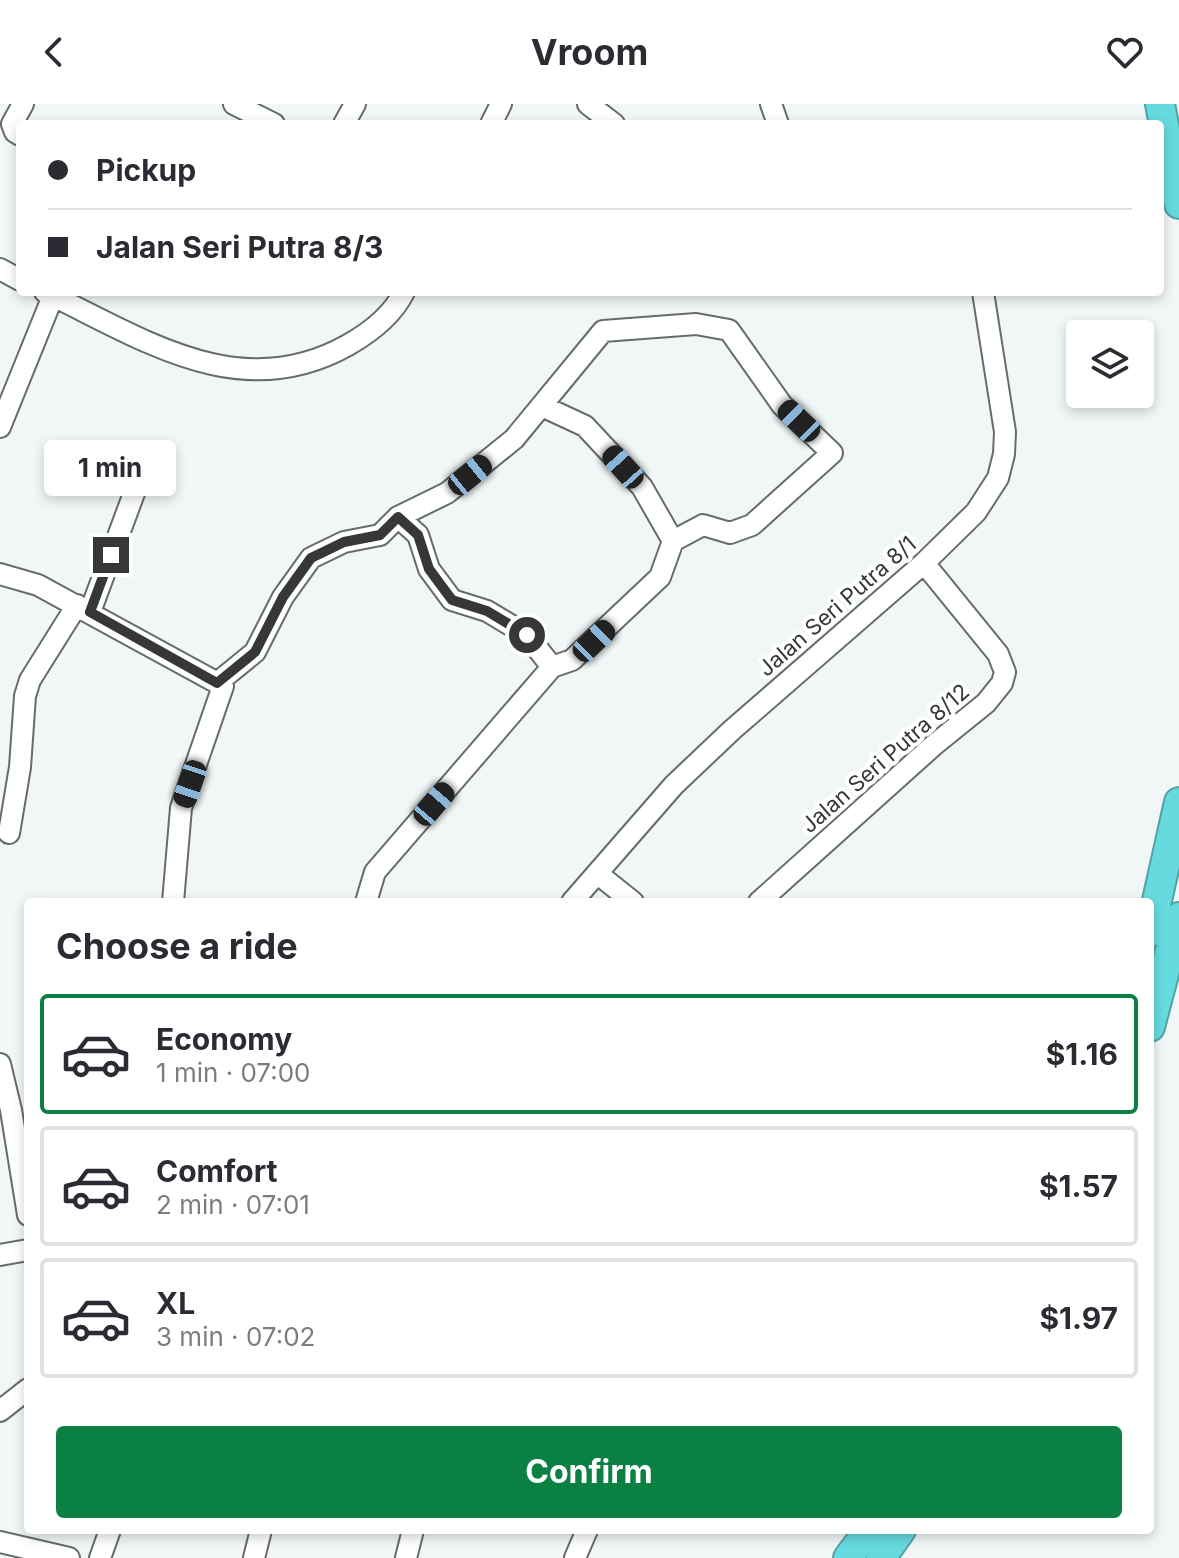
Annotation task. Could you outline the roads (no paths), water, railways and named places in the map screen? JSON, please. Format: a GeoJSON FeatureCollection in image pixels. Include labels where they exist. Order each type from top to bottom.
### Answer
{"type":"FeatureCollection","features":[{"type":"Feature","properties":{"kind":"highway"},"geometry":{"type":"LineString","coordinates":[[1164,125],[1179,204]]}},
{"type":"Feature","properties":{"kind":"highway"},"geometry":{"type":"LineString","coordinates":[[1154,914],[1179,802]]}},
{"type":"Feature","properties":{"kind":"highway"},"geometry":{"type":"LineString","coordinates":[[1154,1012],[1179,917]]}},
{"type":"Feature","properties":{"kind":"highway"},"geometry":{"type":"LineString","coordinates":[[848,1558],[866,1534]]}},
{"type":"Feature","properties":{"kind":"highway"},"geometry":{"type":"LineString","coordinates":[[881,1558],[898,1534]]}},
{"type":"Feature","properties":{"kind":"street"},"geometry":{"type":"LineString","coordinates":[[16,130],[12,124],[23,104]]}},
{"type":"Feature","properties":{"kind":"street"},"geometry":{"type":"LineString","coordinates":[[234,104],[266,120]]}},
{"type":"Feature","properties":{"kind":"street"},"geometry":{"type":"LineString","coordinates":[[588,104],[609,120]]}},
{"type":"Feature","properties":{"kind":"street"},"geometry":{"type":"LineString","coordinates":[[0,427],[48,296]]}},
{"type":"Feature","properties":{"kind":"street"},"geometry":{"type":"LineString","coordinates":[[53,296],[165,350],[202,364],[237,369],[290,368],[332,354],[388,317],[401,296]]}},
{"type":"Feature","properties":{"kind":"street","name":"Jalan Seri Putra 8/1"},"geometry":{"type":"LineString","coordinates":[[576,898],[674,785],[732,730],[924,563],[988,497],[998,478],[1005,432],[984,296]]}},
{"type":"Feature","properties":{"kind":"street"},"geometry":{"type":"LineString","coordinates":[[217,683],[255,652],[283,597],[311,558],[344,542],[380,535],[398,517],[447,493],[514,439],[603,331],[696,324],[729,330],[782,405],[832,453],[752,525],[730,533],[703,525],[673,541],[660,577],[572,660],[552,667],[375,872],[367,898]]}},
{"type":"Feature","properties":{"kind":"street"},"geometry":{"type":"LineString","coordinates":[[542,406],[585,426],[642,487],[673,541]]}},
{"type":"Feature","properties":{"kind":"street"},"geometry":{"type":"LineString","coordinates":[[9,833],[20,767],[25,696],[30,680],[84,608],[143,469]]}},
{"type":"Feature","properties":{"kind":"street"},"geometry":{"type":"LineString","coordinates":[[398,517],[418,535],[429,569],[452,600],[487,611],[527,635],[552,667]]}},
{"type":"Feature","properties":{"kind":"street","name":"Jalan Seri Putra 8/12"},"geometry":{"type":"LineString","coordinates":[[763,898],[934,745],[986,703],[1002,683],[1005,672],[998,654],[924,563]]}},
{"type":"Feature","properties":{"kind":"street"},"geometry":{"type":"LineString","coordinates":[[0,574],[38,585],[84,608],[223,686],[181,808],[173,898]]}},
{"type":"Feature","properties":{"kind":"street"},"geometry":{"type":"LineString","coordinates":[[598,874],[628,898]]}},
{"type":"Feature","properties":{"kind":"street"},"geometry":{"type":"LineString","coordinates":[[0,1064],[24,1190]]}},
{"type":"Feature","properties":{"kind":"street"},"geometry":{"type":"LineString","coordinates":[[0,1255],[24,1251]]}},
{"type":"Feature","properties":{"kind":"street"},"geometry":{"type":"LineString","coordinates":[[0,1411],[24,1392]]}},
{"type":"Feature","properties":{"kind":"street"},"geometry":{"type":"LineString","coordinates":[[100,1558],[109,1534]]}},
{"type":"Feature","properties":{"kind":"street"},"geometry":{"type":"LineString","coordinates":[[254,1558],[260,1534]]}},
{"type":"Feature","properties":{"kind":"street"},"geometry":{"type":"LineString","coordinates":[[406,1558],[412,1534]]}},
{"type":"Feature","properties":{"kind":"street"},"geometry":{"type":"LineString","coordinates":[[575,1558],[585,1534]]}},
{"type":"Feature","properties":{"kind":"street"},"geometry":{"type":"LineString","coordinates":[[0,1542],[69,1558]]}}]}
